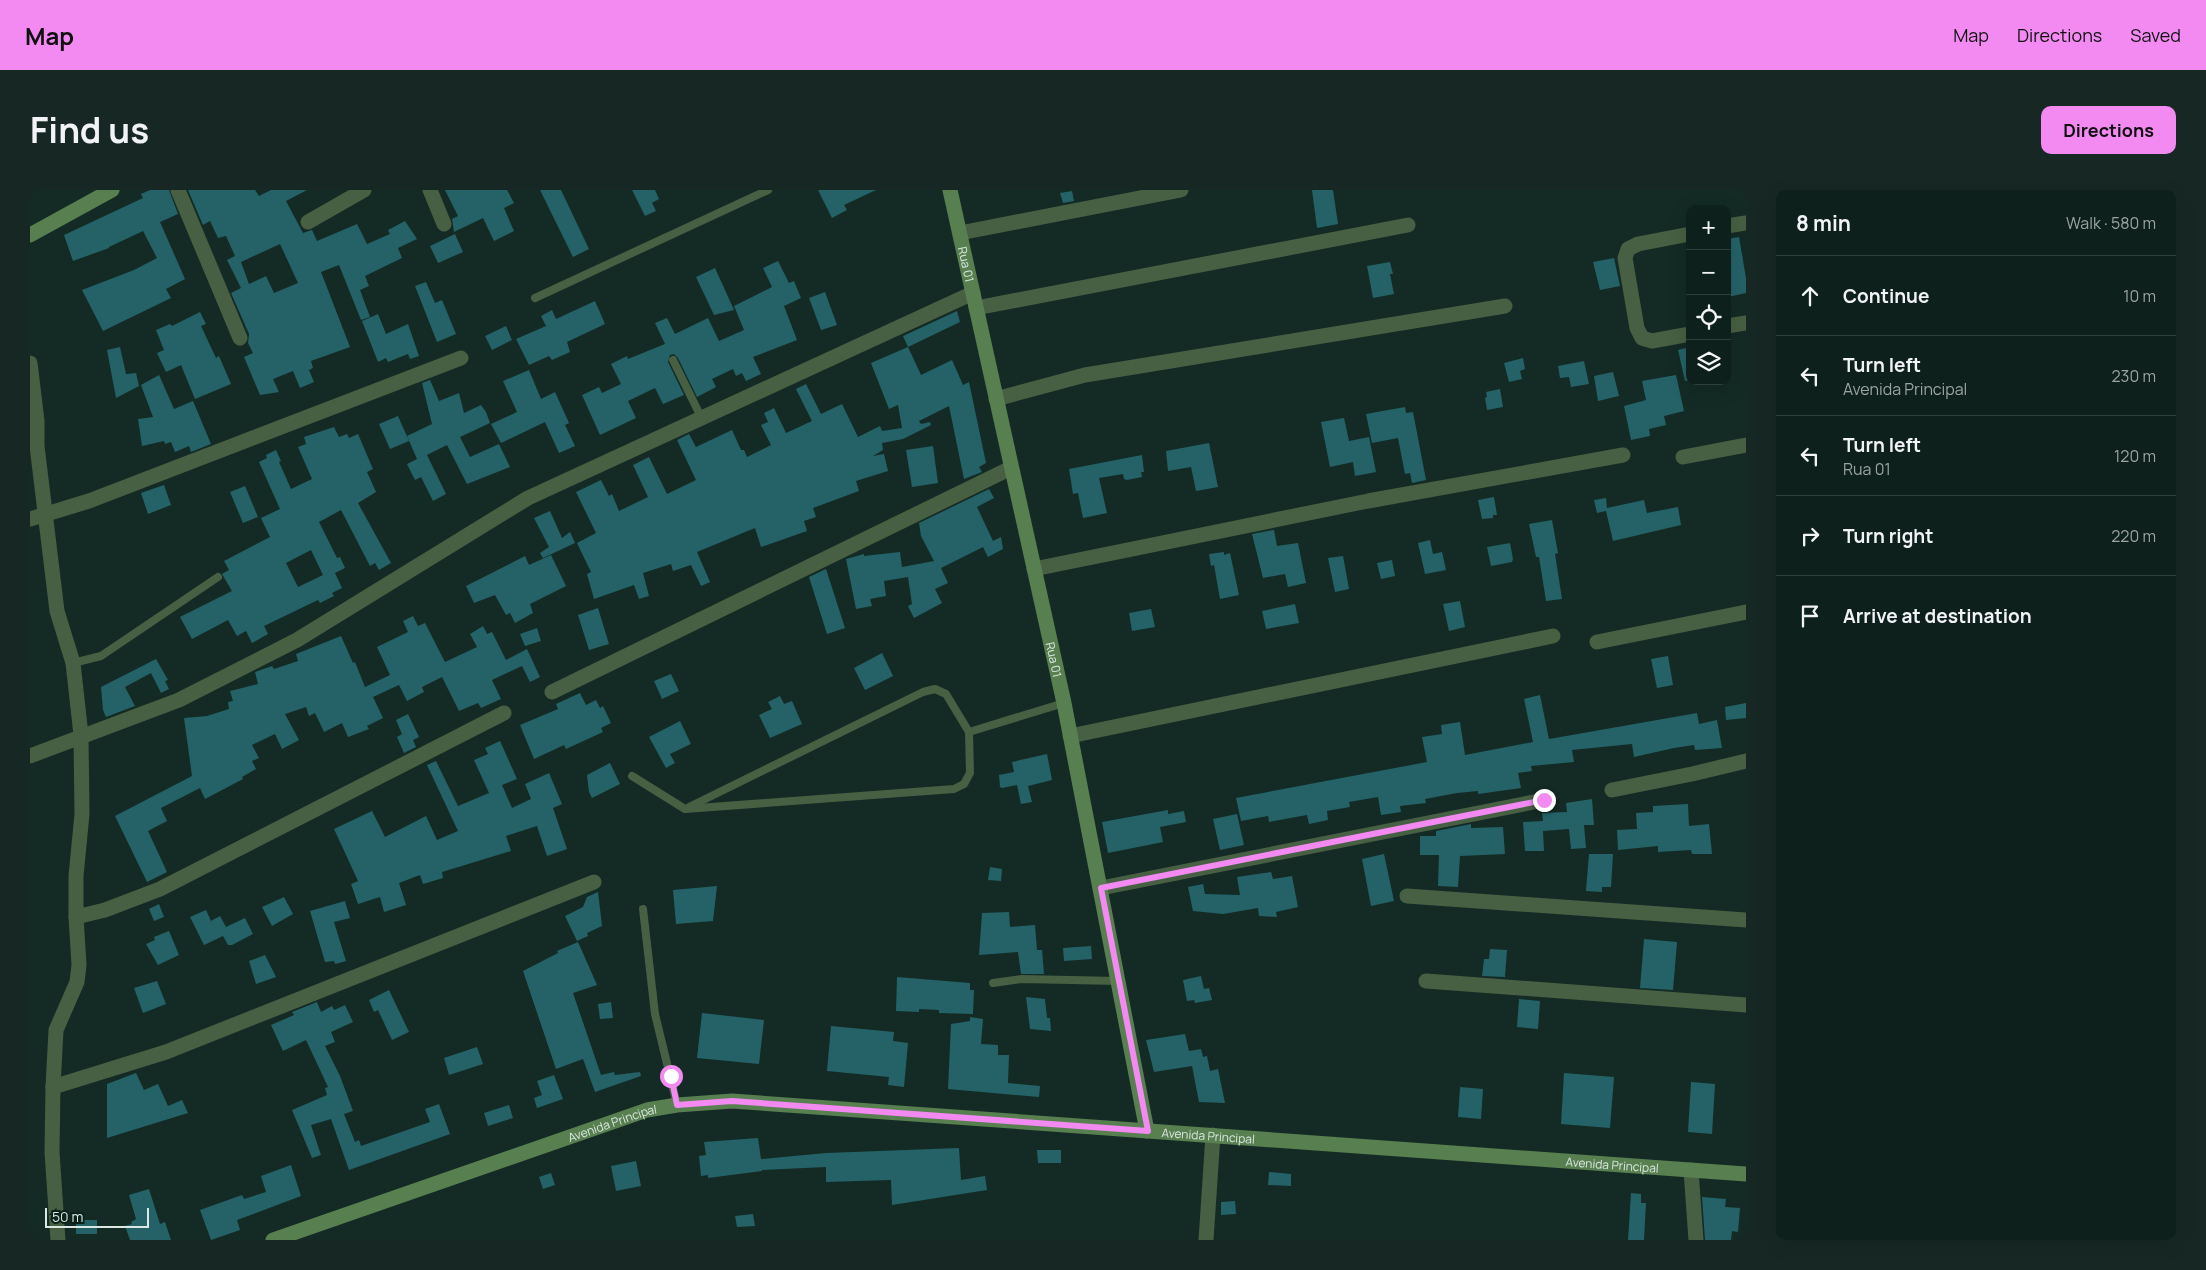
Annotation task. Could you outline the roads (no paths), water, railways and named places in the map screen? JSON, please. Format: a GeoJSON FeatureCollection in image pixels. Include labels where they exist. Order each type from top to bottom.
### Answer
{"type":"FeatureCollection","features":[{"type":"Feature","properties":{"kind":"street"},"geometry":{"type":"LineString","coordinates":[[30,235],[112,190]]}},
{"type":"Feature","properties":{"kind":"street"},"geometry":{"type":"LineString","coordinates":[[178,190],[240,338]]}},
{"type":"Feature","properties":{"kind":"street"},"geometry":{"type":"LineString","coordinates":[[308,222],[364,190]]}},
{"type":"Feature","properties":{"kind":"street"},"geometry":{"type":"LineString","coordinates":[[430,190],[444,224]]}},
{"type":"Feature","properties":{"kind":"street","name":"Rua 01"},"geometry":{"type":"LineString","coordinates":[[950,190],[1064,703],[1148,1131]]}},
{"type":"Feature","properties":{"kind":"street"},"geometry":{"type":"LineString","coordinates":[[960,233],[1181,190]]}},
{"type":"Feature","properties":{"kind":"street"},"geometry":{"type":"LineString","coordinates":[[1731,225],[1746,222]]}},
{"type":"Feature","properties":{"kind":"street"},"geometry":{"type":"LineString","coordinates":[[976,308],[1408,225]]}},
{"type":"Feature","properties":{"kind":"street"},"geometry":{"type":"LineString","coordinates":[[1686,235],[1638,244],[1628,249],[1625,258],[1637,328],[1642,338],[1652,341],[1686,335]]}},
{"type":"Feature","properties":{"kind":"street"},"geometry":{"type":"LineString","coordinates":[[30,756],[81,735],[179,700],[297,640],[528,498],[973,293]]}},
{"type":"Feature","properties":{"kind":"street"},"geometry":{"type":"LineString","coordinates":[[996,399],[1085,375],[1505,306]]}},
{"type":"Feature","properties":{"kind":"street"},"geometry":{"type":"LineString","coordinates":[[1731,325],[1746,323]]}},
{"type":"Feature","properties":{"kind":"street"},"geometry":{"type":"LineString","coordinates":[[30,519],[89,501],[461,358]]}},
{"type":"Feature","properties":{"kind":"street"},"geometry":{"type":"LineString","coordinates":[[30,363],[37,421],[36,446],[57,611],[73,663],[81,735],[82,814],[76,876],[79,964],[77,982],[56,1030],[53,1087],[52,1152],[58,1240]]}},
{"type":"Feature","properties":{"kind":"street"},"geometry":{"type":"LineString","coordinates":[[1682,458],[1746,445]]}},
{"type":"Feature","properties":{"kind":"street"},"geometry":{"type":"LineString","coordinates":[[1034,569],[1368,501],[1623,455]]}},
{"type":"Feature","properties":{"kind":"street"},"geometry":{"type":"LineString","coordinates":[[552,692],[1011,468]]}},
{"type":"Feature","properties":{"kind":"street"},"geometry":{"type":"LineString","coordinates":[[1596,642],[1746,612]]}},
{"type":"Feature","properties":{"kind":"street"},"geometry":{"type":"LineString","coordinates":[[1070,736],[1553,636]]}},
{"type":"Feature","properties":{"kind":"street"},"geometry":{"type":"LineString","coordinates":[[76,917],[105,910],[160,889],[504,714]]}},
{"type":"Feature","properties":{"kind":"street"},"geometry":{"type":"LineString","coordinates":[[1612,790],[1746,761]]}},
{"type":"Feature","properties":{"kind":"street"},"geometry":{"type":"LineString","coordinates":[[1101,888],[1544,800]]}},
{"type":"Feature","properties":{"kind":"street"},"geometry":{"type":"LineString","coordinates":[[53,1087],[166,1052],[594,882]]}},
{"type":"Feature","properties":{"kind":"street"},"geometry":{"type":"LineString","coordinates":[[1407,896],[1746,920]]}},
{"type":"Feature","properties":{"kind":"street"},"geometry":{"type":"LineString","coordinates":[[1426,981],[1746,1005]]}},
{"type":"Feature","properties":{"kind":"street","name":"Avenida Principal"},"geometry":{"type":"LineString","coordinates":[[273,1240],[647,1110],[677,1105],[732,1101],[1746,1174]]}},
{"type":"Feature","properties":{"kind":"street"},"geometry":{"type":"LineString","coordinates":[[1206,1240],[1213,1135]]}},
{"type":"Feature","properties":{"kind":"street"},"geometry":{"type":"LineString","coordinates":[[1691,1170],[1696,1240]]}},
{"type":"Feature","properties":{"kind":"lane"},"geometry":{"type":"LineString","coordinates":[[535,298],[768,190]]}},
{"type":"Feature","properties":{"kind":"lane"},"geometry":{"type":"LineString","coordinates":[[673,360],[702,419]]}},
{"type":"Feature","properties":{"kind":"lane"},"geometry":{"type":"LineString","coordinates":[[73,663],[101,656],[218,578]]}},
{"type":"Feature","properties":{"kind":"lane"},"geometry":{"type":"LineString","coordinates":[[632,776],[686,808],[954,789],[964,784],[970,773],[970,732],[946,694],[935,689],[923,692],[686,808]]}},
{"type":"Feature","properties":{"kind":"lane"},"geometry":{"type":"LineString","coordinates":[[970,732],[1064,703]]}},
{"type":"Feature","properties":{"kind":"lane"},"geometry":{"type":"LineString","coordinates":[[643,909],[655,1014],[677,1105]]}},
{"type":"Feature","properties":{"kind":"lane"},"geometry":{"type":"LineString","coordinates":[[993,982],[1022,979],[1119,981]]}}]}
